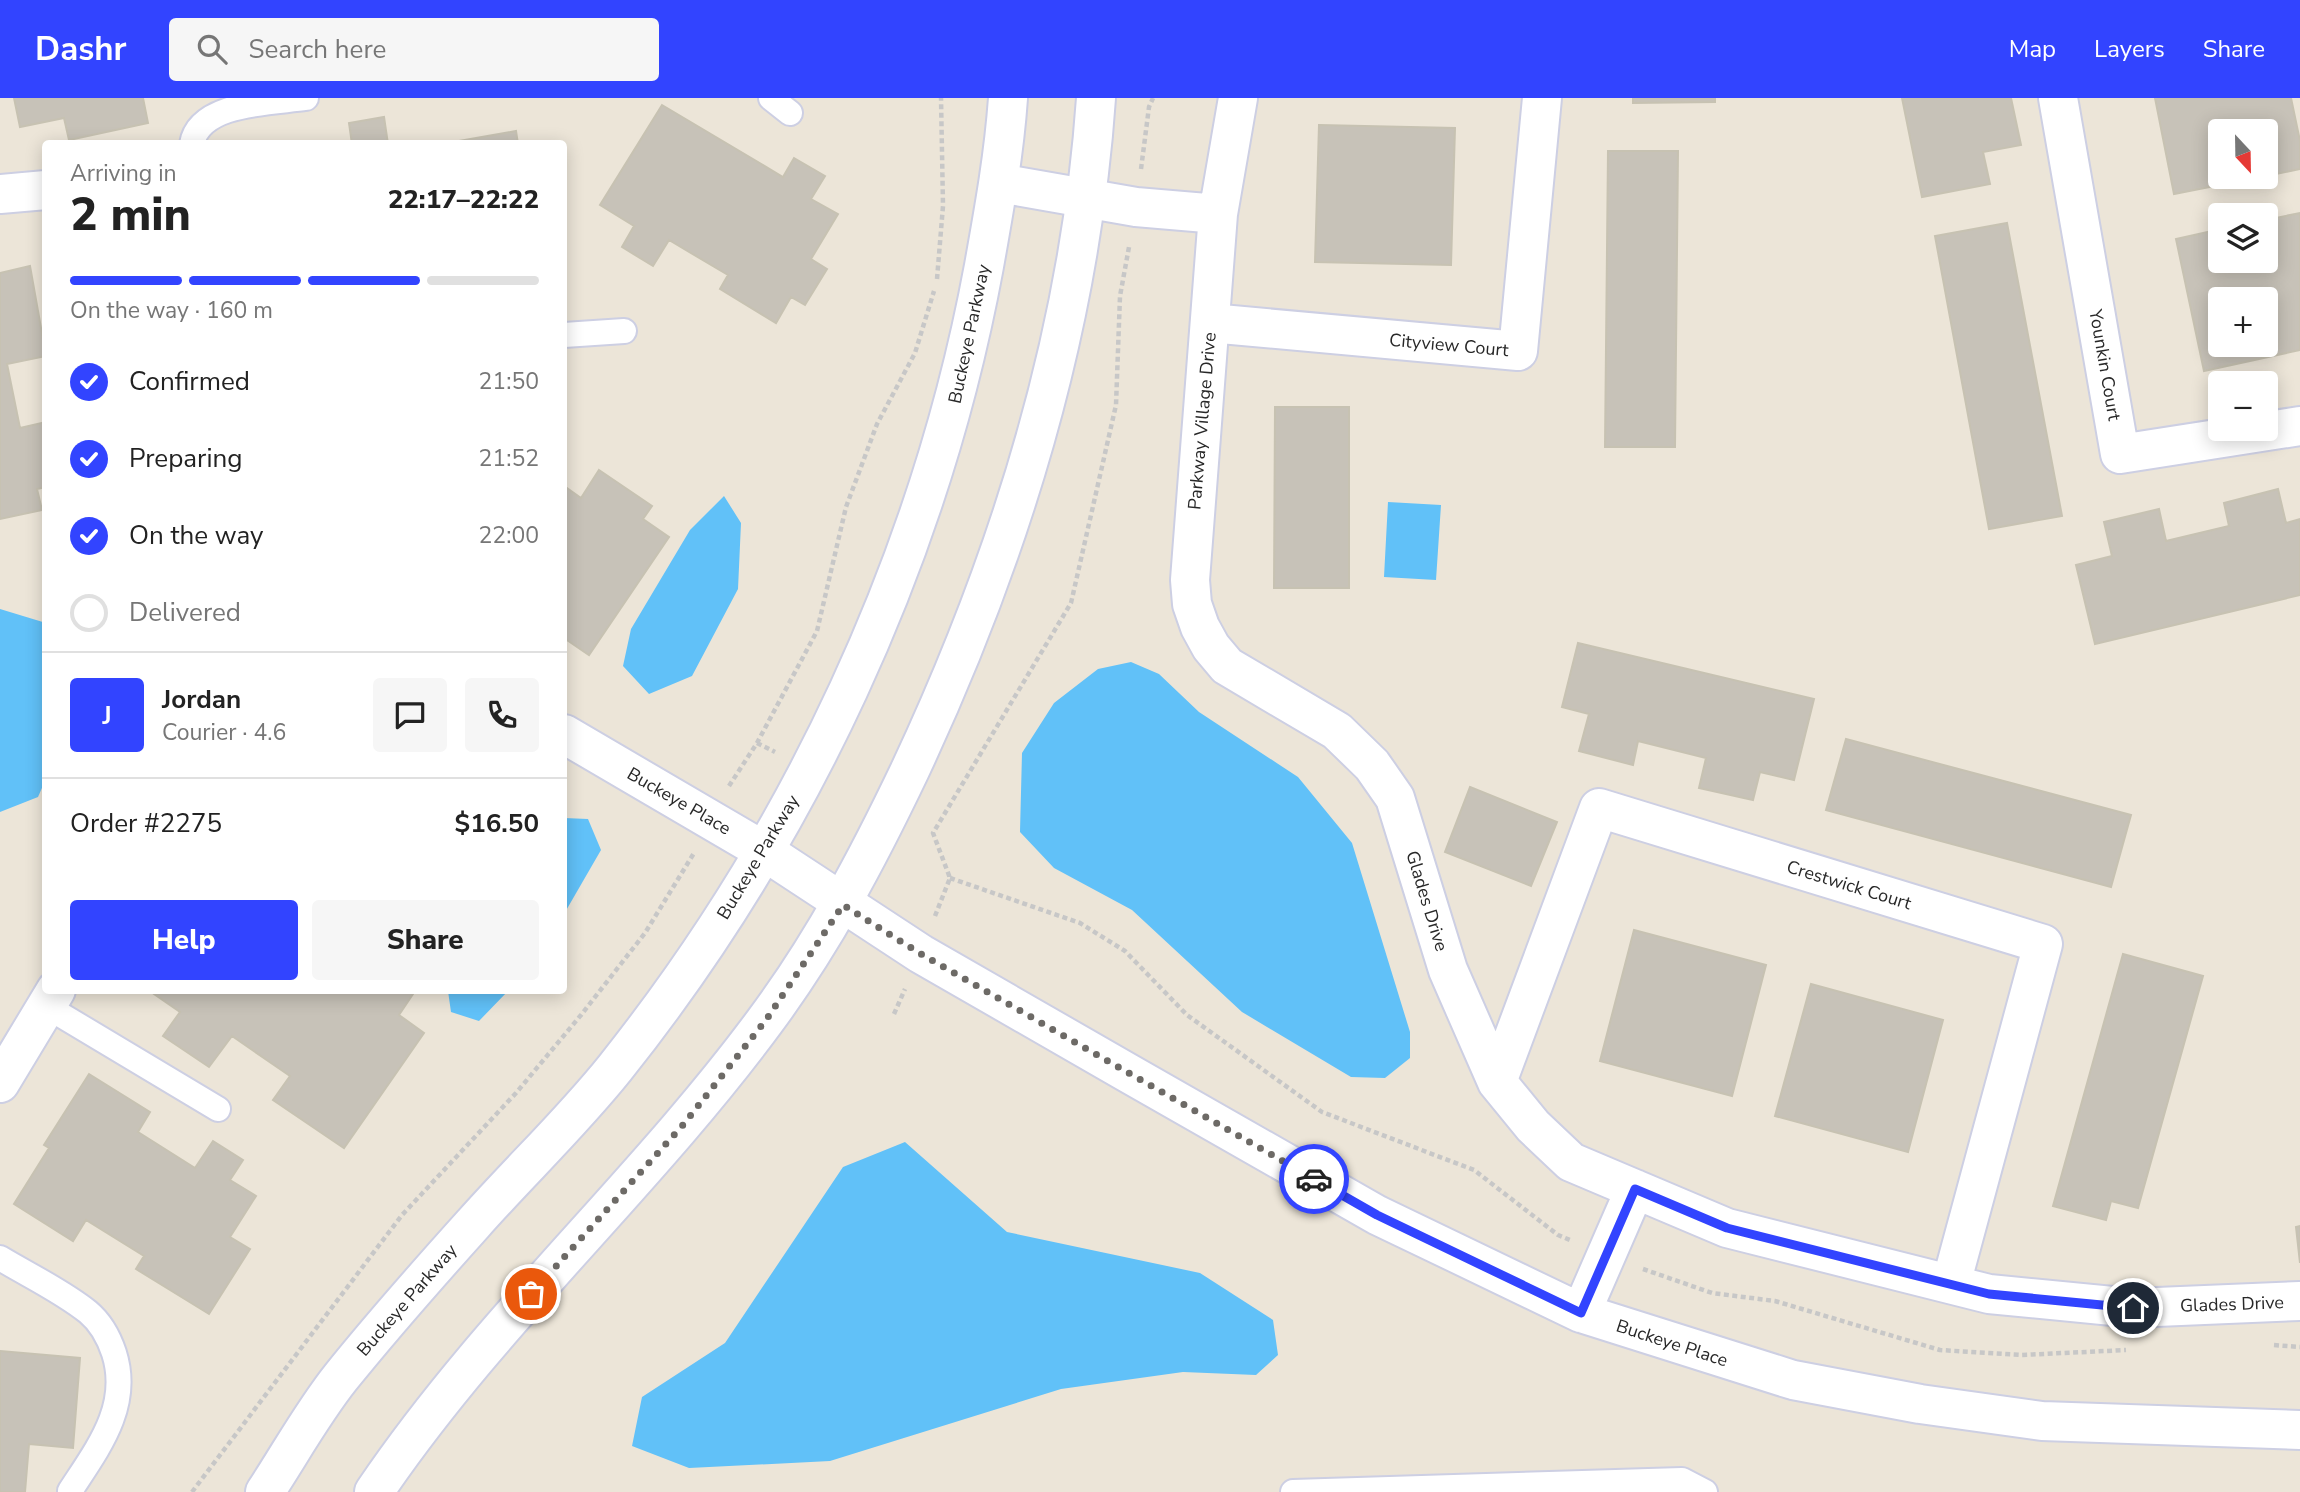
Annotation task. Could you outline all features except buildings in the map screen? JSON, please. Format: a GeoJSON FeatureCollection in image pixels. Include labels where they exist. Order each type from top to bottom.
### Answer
{"type":"FeatureCollection","features":[{"type":"Feature","properties":{"kind":"street","name":"Buckeye Parkway"},"geometry":{"type":"LineString","coordinates":[[265,1492],[338,1380],[473,1223],[612,1071],[691,969],[764,851],[810,769],[862,663],[919,514],[958,390],[999,183],[1008,98]]}},
{"type":"Feature","properties":{"kind":"street"},"geometry":{"type":"LineString","coordinates":[[374,1492],[416,1430],[563,1256],[691,1115],[766,1020],[843,905],[943,700],[997,562],[1016,504],[1065,317],[1086,198],[1096,98]]}},
{"type":"Feature","properties":{"kind":"street","name":"Parkway Village Drive"},"geometry":{"type":"LineString","coordinates":[[1200,626],[1192,604],[1190,580],[1218,214],[1238,98]]}},
{"type":"Feature","properties":{"kind":"street","name":"Cityview Court"},"geometry":{"type":"LineString","coordinates":[[1210,323],[1518,351],[1542,98]]}},
{"type":"Feature","properties":{"kind":"street","name":"Younkin Court"},"geometry":{"type":"LineString","coordinates":[[2058,98],[2120,454],[2300,426]]}},
{"type":"Feature","properties":{"kind":"street"},"geometry":{"type":"LineString","coordinates":[[999,183],[1136,207],[1218,214]]}},
{"type":"Feature","properties":{"kind":"street"},"geometry":{"type":"LineString","coordinates":[[0,194],[42,190]]}},
{"type":"Feature","properties":{"kind":"street","name":"Glades Drive"},"geometry":{"type":"LineString","coordinates":[[1200,626],[1211,647],[1227,666],[1337,731],[1372,765],[1395,798],[1448,970],[1497,1082],[1533,1126],[1571,1162],[1727,1228],[1989,1294],[2133,1308],[2300,1301]]}},
{"type":"Feature","properties":{"kind":"street","name":"Buckeye Place"},"geometry":{"type":"LineString","coordinates":[[567,736],[764,851],[921,954],[1377,1215],[1581,1313],[1793,1380],[1920,1404],[2042,1421],[2300,1430]]}},
{"type":"Feature","properties":{"kind":"street","name":"Crestwick Court"},"geometry":{"type":"LineString","coordinates":[[1497,1082],[1599,808],[2043,944],[1951,1284]]}},
{"type":"Feature","properties":{"kind":"street"},"geometry":{"type":"LineString","coordinates":[[0,1083],[51,998]]}},
{"type":"Feature","properties":{"kind":"street"},"geometry":{"type":"LineString","coordinates":[[1581,1313],[1635,1189]]}},
{"type":"Feature","properties":{"kind":"lane"},"geometry":{"type":"LineString","coordinates":[[193,140],[194,134],[222,110],[306,98]]}},
{"type":"Feature","properties":{"kind":"lane"},"geometry":{"type":"LineString","coordinates":[[771,98],[790,113]]}},
{"type":"Feature","properties":{"kind":"lane"},"geometry":{"type":"LineString","coordinates":[[567,335],[624,331]]}},
{"type":"Feature","properties":{"kind":"lane"},"geometry":{"type":"LineString","coordinates":[[51,998],[218,1109]]}},
{"type":"Feature","properties":{"kind":"lane"},"geometry":{"type":"LineString","coordinates":[[0,1258],[89,1313],[109,1338],[118,1367],[119,1395],[110,1429],[70,1491]]}},
{"type":"Feature","properties":{"kind":"lane"},"geometry":{"type":"LineString","coordinates":[[1293,1492],[1682,1480],[1705,1492]]}},
{"type":"Feature","properties":{"kind":"path"},"geometry":{"type":"LineString","coordinates":[[894,1014],[921,954],[950,878],[933,833],[1071,603],[1116,405],[1120,296],[1136,207],[1149,107],[1153,98]]}},
{"type":"Feature","properties":{"kind":"water"},"geometry":{"type":"Polygon","coordinates":[[[724,496],[741,523],[738,589],[692,676],[649,694],[623,666],[631,629],[690,530],[724,496]]]}},
{"type":"Feature","properties":{"kind":"water"},"geometry":{"type":"Polygon","coordinates":[[[1388,502],[1441,505],[1436,580],[1384,577],[1388,502]]]}},
{"type":"Feature","properties":{"kind":"water"},"geometry":{"type":"Polygon","coordinates":[[[0,609],[42,622],[42,788],[38,797],[0,812],[0,609]]]}},
{"type":"Feature","properties":{"kind":"water"},"geometry":{"type":"Polygon","coordinates":[[[1131,662],[1159,674],[1199,712],[1298,777],[1352,843],[1410,1032],[1410,1058],[1385,1078],[1351,1077],[1242,1012],[1132,910],[1054,868],[1020,832],[1022,753],[1054,703],[1098,669],[1131,662]]]}},
{"type":"Feature","properties":{"kind":"water"},"geometry":{"type":"Polygon","coordinates":[[[567,818],[588,819],[601,850],[567,909],[567,818]]]}},
{"type":"Feature","properties":{"kind":"water"},"geometry":{"type":"Polygon","coordinates":[[[449,994],[505,994],[479,1021],[451,1012],[449,994]]]}},
{"type":"Feature","properties":{"kind":"water"},"geometry":{"type":"Polygon","coordinates":[[[905,1142],[1007,1232],[1200,1273],[1273,1320],[1278,1355],[1256,1375],[1183,1372],[1061,1389],[830,1461],[689,1468],[632,1446],[642,1397],[725,1343],[843,1167],[905,1142]]]}},
{"type":"Feature","properties":{"kind":"way so far"},"geometry":{"type":"LineString","coordinates":[[531,1294],[683,1125],[766,1020],[843,905],[921,954],[1314,1179]]}},
{"type":"Feature","properties":{"kind":"route"},"geometry":{"type":"LineString","coordinates":[[1314,1179],[1377,1215],[1581,1313],[1635,1189],[1727,1228],[1989,1294],[2133,1308]]}}]}
